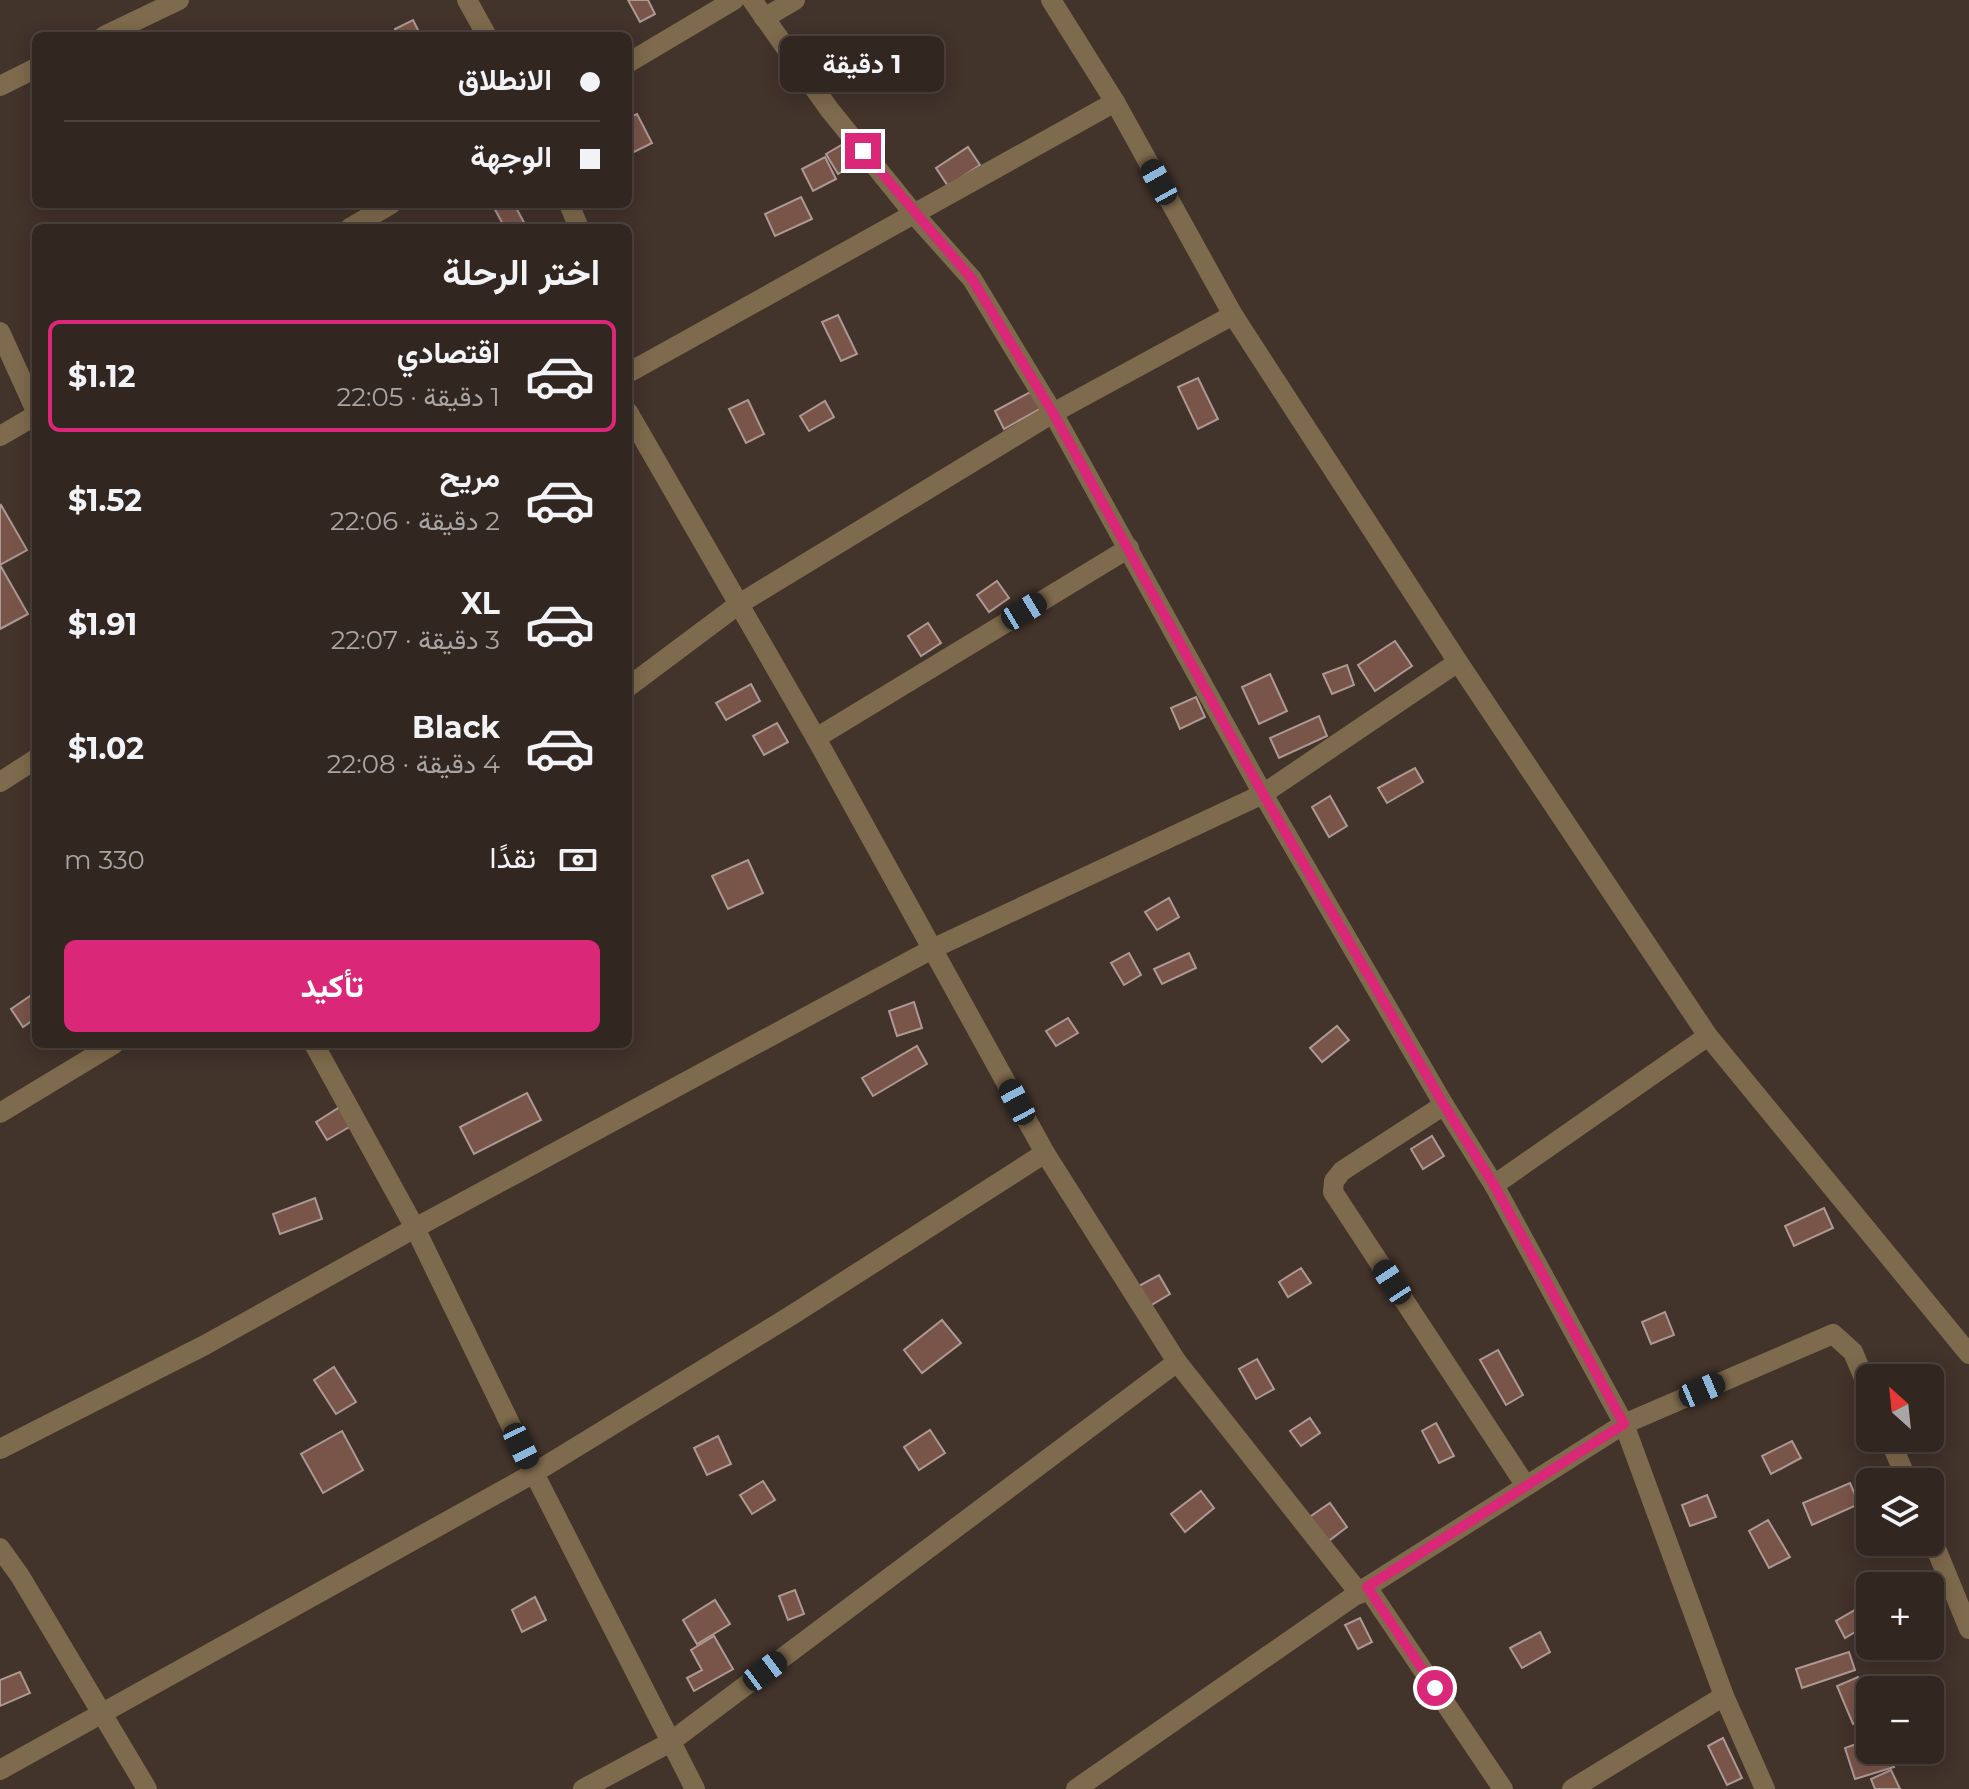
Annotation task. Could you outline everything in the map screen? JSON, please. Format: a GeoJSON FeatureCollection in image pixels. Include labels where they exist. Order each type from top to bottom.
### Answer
{"type":"FeatureCollection","features":[{"type":"Feature","properties":{"kind":"street"},"geometry":{"type":"LineString","coordinates":[[112,32],[179,0]]}},
{"type":"Feature","properties":{"kind":"street"},"geometry":{"type":"LineString","coordinates":[[467,0],[485,32]]}},
{"type":"Feature","properties":{"kind":"street"},"geometry":{"type":"LineString","coordinates":[[632,61],[734,0]]}},
{"type":"Feature","properties":{"kind":"street"},"geometry":{"type":"LineString","coordinates":[[752,0],[829,109],[914,214],[972,279],[1053,413],[1263,794],[1494,1185],[1624,1424],[1724,1696],[1765,1789]]}},
{"type":"Feature","properties":{"kind":"street"},"geometry":{"type":"LineString","coordinates":[[764,18],[795,0]]}},
{"type":"Feature","properties":{"kind":"street"},"geometry":{"type":"LineString","coordinates":[[1051,0],[1115,102],[1233,315],[1458,662],[1708,1036],[1969,1354]]}},
{"type":"Feature","properties":{"kind":"street"},"geometry":{"type":"LineString","coordinates":[[0,86],[32,70]]}},
{"type":"Feature","properties":{"kind":"street"},"geometry":{"type":"LineString","coordinates":[[632,364],[914,214],[1115,102]]}},
{"type":"Feature","properties":{"kind":"street"},"geometry":{"type":"LineString","coordinates":[[357,224],[384,208]]}},
{"type":"Feature","properties":{"kind":"street"},"geometry":{"type":"LineString","coordinates":[[632,684],[739,604],[1053,413],[1233,315]]}},
{"type":"Feature","properties":{"kind":"street"},"geometry":{"type":"LineString","coordinates":[[0,332],[32,404]]}},
{"type":"Feature","properties":{"kind":"street"},"geometry":{"type":"LineString","coordinates":[[0,436],[32,416]]}},
{"type":"Feature","properties":{"kind":"street"},"geometry":{"type":"LineString","coordinates":[[632,419],[816,738],[1045,1153],[1177,1362],[1364,1591],[1503,1789]]}},
{"type":"Feature","properties":{"kind":"street"},"geometry":{"type":"LineString","coordinates":[[816,738],[1129,548]]}},
{"type":"Feature","properties":{"kind":"street"},"geometry":{"type":"LineString","coordinates":[[0,1449],[205,1345],[934,948],[1263,794],[1458,662]]}},
{"type":"Feature","properties":{"kind":"street"},"geometry":{"type":"LineString","coordinates":[[0,782],[32,762]]}},
{"type":"Feature","properties":{"kind":"street"},"geometry":{"type":"LineString","coordinates":[[1494,1185],[1708,1036]]}},
{"type":"Feature","properties":{"kind":"street"},"geometry":{"type":"LineString","coordinates":[[0,1113],[107,1048]]}},
{"type":"Feature","properties":{"kind":"street"},"geometry":{"type":"LineString","coordinates":[[316,1048],[415,1228],[534,1473],[695,1789]]}},
{"type":"Feature","properties":{"kind":"street"},"geometry":{"type":"LineString","coordinates":[[1444,1105],[1342,1171],[1334,1181],[1333,1192],[1526,1486]]}},
{"type":"Feature","properties":{"kind":"street"},"geometry":{"type":"LineString","coordinates":[[0,1770],[534,1473],[792,1315],[1045,1153]]}},
{"type":"Feature","properties":{"kind":"street"},"geometry":{"type":"LineString","coordinates":[[1076,1789],[1364,1591],[1624,1424],[1833,1334],[1853,1352],[1858,1364]]}},
{"type":"Feature","properties":{"kind":"street"},"geometry":{"type":"LineString","coordinates":[[583,1789],[669,1743],[1177,1362]]}},
{"type":"Feature","properties":{"kind":"street"},"geometry":{"type":"LineString","coordinates":[[0,1548],[103,1712],[147,1789]]}},
{"type":"Feature","properties":{"kind":"street"},"geometry":{"type":"LineString","coordinates":[[1939,1556],[1969,1629]]}},
{"type":"Feature","properties":{"kind":"street"},"geometry":{"type":"LineString","coordinates":[[1572,1789],[1724,1696]]}},
{"type":"Feature","properties":{"kind":"building"},"geometry":{"type":"Polygon","coordinates":[[[628,0],[648,0],[655,14],[640,22],[628,0]]]}},
{"type":"Feature","properties":{"kind":"building"},"geometry":{"type":"Polygon","coordinates":[[[413,20],[419,32],[396,32],[395,29],[413,20]]]}},
{"type":"Feature","properties":{"kind":"building"},"geometry":{"type":"Polygon","coordinates":[[[637,114],[652,143],[632,153],[632,116],[637,114]]]}},
{"type":"Feature","properties":{"kind":"building"},"geometry":{"type":"Polygon","coordinates":[[[843,144],[855,164],[838,174],[826,154],[843,144]]]}},
{"type":"Feature","properties":{"kind":"building"},"geometry":{"type":"Polygon","coordinates":[[[968,147],[980,165],[948,186],[936,168],[968,147]]]}},
{"type":"Feature","properties":{"kind":"building"},"geometry":{"type":"Polygon","coordinates":[[[825,157],[836,179],[813,191],[802,169],[825,157]]]}},
{"type":"Feature","properties":{"kind":"building"},"geometry":{"type":"Polygon","coordinates":[[[801,197],[812,219],[775,236],[765,214],[801,197]]]}},
{"type":"Feature","properties":{"kind":"building"},"geometry":{"type":"Polygon","coordinates":[[[494,208],[516,208],[525,224],[503,224],[494,208]]]}},
{"type":"Feature","properties":{"kind":"building"},"geometry":{"type":"Polygon","coordinates":[[[838,315],[857,354],[841,361],[822,322],[838,315]]]}},
{"type":"Feature","properties":{"kind":"building"},"geometry":{"type":"Polygon","coordinates":[[[1198,378],[1218,419],[1198,429],[1178,387],[1198,378]]]}},
{"type":"Feature","properties":{"kind":"building"},"geometry":{"type":"Polygon","coordinates":[[[1036,389],[1045,406],[1004,429],[995,411],[1036,389]]]}},
{"type":"Feature","properties":{"kind":"building"},"geometry":{"type":"Polygon","coordinates":[[[748,400],[764,434],[746,443],[729,409],[748,400]]]}},
{"type":"Feature","properties":{"kind":"building"},"geometry":{"type":"Polygon","coordinates":[[[825,401],[834,417],[809,431],[800,416],[825,401]]]}},
{"type":"Feature","properties":{"kind":"building"},"geometry":{"type":"Polygon","coordinates":[[[1,505],[27,550],[0,565],[0,506],[1,505]]]}},
{"type":"Feature","properties":{"kind":"building"},"geometry":{"type":"Polygon","coordinates":[[[0,565],[28,614],[0,629],[0,565]]]}},
{"type":"Feature","properties":{"kind":"building"},"geometry":{"type":"Polygon","coordinates":[[[997,581],[1009,598],[989,612],[977,595],[997,581]]]}},
{"type":"Feature","properties":{"kind":"building"},"geometry":{"type":"Polygon","coordinates":[[[928,623],[941,643],[921,656],[908,636],[928,623]]]}},
{"type":"Feature","properties":{"kind":"building"},"geometry":{"type":"Polygon","coordinates":[[[1395,641],[1412,666],[1375,691],[1358,665],[1395,641]]]}},
{"type":"Feature","properties":{"kind":"building"},"geometry":{"type":"Polygon","coordinates":[[[1347,665],[1354,685],[1332,694],[1323,674],[1347,665]]]}},
{"type":"Feature","properties":{"kind":"building"},"geometry":{"type":"Polygon","coordinates":[[[1270,674],[1287,711],[1259,724],[1242,687],[1270,674]]]}},
{"type":"Feature","properties":{"kind":"building"},"geometry":{"type":"Polygon","coordinates":[[[751,684],[760,701],[726,720],[716,703],[751,684]]]}},
{"type":"Feature","properties":{"kind":"building"},"geometry":{"type":"Polygon","coordinates":[[[1196,697],[1205,717],[1180,729],[1171,708],[1196,697]]]}},
{"type":"Feature","properties":{"kind":"building"},"geometry":{"type":"Polygon","coordinates":[[[1319,716],[1327,736],[1279,758],[1270,738],[1319,716]]]}},
{"type":"Feature","properties":{"kind":"building"},"geometry":{"type":"Polygon","coordinates":[[[777,723],[788,742],[764,755],[753,736],[777,723]]]}},
{"type":"Feature","properties":{"kind":"building"},"geometry":{"type":"Polygon","coordinates":[[[1415,768],[1423,782],[1387,803],[1378,788],[1415,768]]]}},
{"type":"Feature","properties":{"kind":"building"},"geometry":{"type":"Polygon","coordinates":[[[1330,796],[1347,826],[1329,837],[1312,807],[1330,796]]]}},
{"type":"Feature","properties":{"kind":"building"},"geometry":{"type":"Polygon","coordinates":[[[748,860],[763,893],[728,909],[712,876],[748,860]]]}},
{"type":"Feature","properties":{"kind":"building"},"geometry":{"type":"Polygon","coordinates":[[[1169,898],[1179,917],[1157,930],[1145,912],[1169,898]]]}},
{"type":"Feature","properties":{"kind":"building"},"geometry":{"type":"Polygon","coordinates":[[[1129,953],[1141,975],[1124,985],[1111,963],[1129,953]]]}},
{"type":"Feature","properties":{"kind":"building"},"geometry":{"type":"Polygon","coordinates":[[[1189,953],[1196,968],[1162,984],[1154,969],[1189,953]]]}},
{"type":"Feature","properties":{"kind":"building"},"geometry":{"type":"Polygon","coordinates":[[[32,995],[32,1021],[23,1027],[11,1009],[32,995]]]}},
{"type":"Feature","properties":{"kind":"building"},"geometry":{"type":"Polygon","coordinates":[[[914,1002],[922,1028],[897,1036],[889,1011],[914,1002]]]}},
{"type":"Feature","properties":{"kind":"building"},"geometry":{"type":"Polygon","coordinates":[[[1068,1018],[1078,1033],[1056,1046],[1046,1031],[1068,1018]]]}},
{"type":"Feature","properties":{"kind":"building"},"geometry":{"type":"Polygon","coordinates":[[[1337,1026],[1349,1040],[1322,1062],[1310,1048],[1337,1026]]]}},
{"type":"Feature","properties":{"kind":"building"},"geometry":{"type":"Polygon","coordinates":[[[917,1046],[927,1064],[873,1096],[862,1078],[917,1046]]]}},
{"type":"Feature","properties":{"kind":"building"},"geometry":{"type":"Polygon","coordinates":[[[527,1093],[541,1120],[474,1154],[460,1127],[527,1093]]]}},
{"type":"Feature","properties":{"kind":"building"},"geometry":{"type":"Polygon","coordinates":[[[340,1107],[351,1126],[327,1140],[316,1122],[340,1107]]]}},
{"type":"Feature","properties":{"kind":"building"},"geometry":{"type":"Polygon","coordinates":[[[1432,1136],[1444,1156],[1423,1169],[1411,1149],[1432,1136]]]}},
{"type":"Feature","properties":{"kind":"building"},"geometry":{"type":"Polygon","coordinates":[[[315,1198],[322,1219],[280,1234],[273,1214],[315,1198]]]}},
{"type":"Feature","properties":{"kind":"building"},"geometry":{"type":"Polygon","coordinates":[[[1824,1208],[1833,1228],[1794,1246],[1785,1226],[1824,1208]]]}},
{"type":"Feature","properties":{"kind":"building"},"geometry":{"type":"Polygon","coordinates":[[[1301,1268],[1311,1283],[1288,1297],[1279,1282],[1301,1268]]]}},
{"type":"Feature","properties":{"kind":"building"},"geometry":{"type":"Polygon","coordinates":[[[1159,1275],[1170,1294],[1148,1307],[1137,1287],[1159,1275]]]}},
{"type":"Feature","properties":{"kind":"building"},"geometry":{"type":"Polygon","coordinates":[[[1665,1312],[1674,1335],[1651,1344],[1642,1322],[1665,1312]]]}},
{"type":"Feature","properties":{"kind":"building"},"geometry":{"type":"Polygon","coordinates":[[[942,1320],[961,1343],[922,1373],[904,1350],[942,1320]]]}},
{"type":"Feature","properties":{"kind":"building"},"geometry":{"type":"Polygon","coordinates":[[[1498,1350],[1523,1395],[1506,1405],[1480,1360],[1498,1350]]]}},
{"type":"Feature","properties":{"kind":"building"},"geometry":{"type":"Polygon","coordinates":[[[1257,1359],[1274,1389],[1256,1399],[1239,1369],[1257,1359]]]}},
{"type":"Feature","properties":{"kind":"building"},"geometry":{"type":"Polygon","coordinates":[[[334,1367],[356,1402],[336,1414],[314,1380],[334,1367]]]}},
{"type":"Feature","properties":{"kind":"building"},"geometry":{"type":"Polygon","coordinates":[[[1310,1418],[1320,1433],[1301,1446],[1290,1431],[1310,1418]]]}},
{"type":"Feature","properties":{"kind":"building"},"geometry":{"type":"Polygon","coordinates":[[[1436,1423],[1454,1456],[1439,1463],[1422,1431],[1436,1423]]]}},
{"type":"Feature","properties":{"kind":"building"},"geometry":{"type":"Polygon","coordinates":[[[930,1430],[945,1453],[919,1470],[904,1447],[930,1430]]]}},
{"type":"Feature","properties":{"kind":"building"},"geometry":{"type":"Polygon","coordinates":[[[342,1431],[363,1470],[323,1493],[301,1454],[342,1431]]]}},
{"type":"Feature","properties":{"kind":"building"},"geometry":{"type":"Polygon","coordinates":[[[718,1436],[731,1464],[707,1475],[694,1448],[718,1436]]]}},
{"type":"Feature","properties":{"kind":"building"},"geometry":{"type":"Polygon","coordinates":[[[1792,1441],[1801,1458],[1771,1474],[1762,1456],[1792,1441]]]}},
{"type":"Feature","properties":{"kind":"building"},"geometry":{"type":"Polygon","coordinates":[[[763,1481],[775,1500],[752,1514],[740,1495],[763,1481]]]}},
{"type":"Feature","properties":{"kind":"building"},"geometry":{"type":"Polygon","coordinates":[[[1850,1483],[1856,1497],[1856,1505],[1812,1525],[1803,1503],[1850,1483]]]}},
{"type":"Feature","properties":{"kind":"building"},"geometry":{"type":"Polygon","coordinates":[[[1201,1491],[1214,1508],[1185,1532],[1171,1514],[1201,1491]]]}},
{"type":"Feature","properties":{"kind":"building"},"geometry":{"type":"Polygon","coordinates":[[[1707,1495],[1716,1517],[1690,1526],[1682,1505],[1707,1495]]]}},
{"type":"Feature","properties":{"kind":"building"},"geometry":{"type":"Polygon","coordinates":[[[1330,1503],[1347,1527],[1326,1543],[1308,1518],[1330,1503]]]}},
{"type":"Feature","properties":{"kind":"building"},"geometry":{"type":"Polygon","coordinates":[[[1768,1520],[1790,1557],[1769,1568],[1749,1531],[1768,1520]]]}},
{"type":"Feature","properties":{"kind":"building"},"geometry":{"type":"Polygon","coordinates":[[[795,1590],[804,1614],[788,1620],[779,1596],[795,1590]]]}},
{"type":"Feature","properties":{"kind":"building"},"geometry":{"type":"Polygon","coordinates":[[[535,1597],[546,1620],[522,1632],[512,1610],[535,1597]]]}},
{"type":"Feature","properties":{"kind":"building"},"geometry":{"type":"Polygon","coordinates":[[[715,1600],[730,1624],[697,1644],[683,1620],[715,1600]]]}},
{"type":"Feature","properties":{"kind":"building"},"geometry":{"type":"Polygon","coordinates":[[[1856,1609],[1856,1631],[1845,1638],[1836,1621],[1856,1609]]]}},
{"type":"Feature","properties":{"kind":"building"},"geometry":{"type":"Polygon","coordinates":[[[1360,1618],[1372,1642],[1358,1649],[1345,1625],[1360,1618]]]}},
{"type":"Feature","properties":{"kind":"building"},"geometry":{"type":"Polygon","coordinates":[[[1540,1632],[1550,1652],[1522,1668],[1510,1648],[1540,1632]]]}},
{"type":"Feature","properties":{"kind":"building"},"geometry":{"type":"Polygon","coordinates":[[[714,1636],[733,1669],[694,1691],[687,1678],[702,1670],[691,1650],[714,1636]]]}},
{"type":"Feature","properties":{"kind":"building"},"geometry":{"type":"Polygon","coordinates":[[[1849,1652],[1855,1670],[1802,1688],[1796,1669],[1849,1652]]]}},
{"type":"Feature","properties":{"kind":"building"},"geometry":{"type":"Polygon","coordinates":[[[20,1672],[30,1693],[0,1706],[0,1680],[20,1672]]]}},
{"type":"Feature","properties":{"kind":"building"},"geometry":{"type":"Polygon","coordinates":[[[1856,1678],[1856,1723],[1853,1724],[1837,1686],[1856,1678]]]}},
{"type":"Feature","properties":{"kind":"building"},"geometry":{"type":"Polygon","coordinates":[[[1723,1738],[1742,1778],[1727,1785],[1708,1746],[1723,1738]]]}},
{"type":"Feature","properties":{"kind":"building"},"geometry":{"type":"Polygon","coordinates":[[[1856,1744],[1856,1764],[1893,1764],[1894,1767],[1855,1779],[1845,1748],[1856,1744]]]}},
{"type":"Feature","properties":{"kind":"building"},"geometry":{"type":"Polygon","coordinates":[[[1891,1770],[1900,1789],[1875,1789],[1871,1779],[1891,1770]]]}},
{"type":"Feature","properties":{"kind":"route"},"geometry":{"type":"LineString","coordinates":[[863,151],[972,279],[1053,413],[1263,794],[1494,1185],[1624,1424],[1367,1587],[1435,1688]]}}]}
